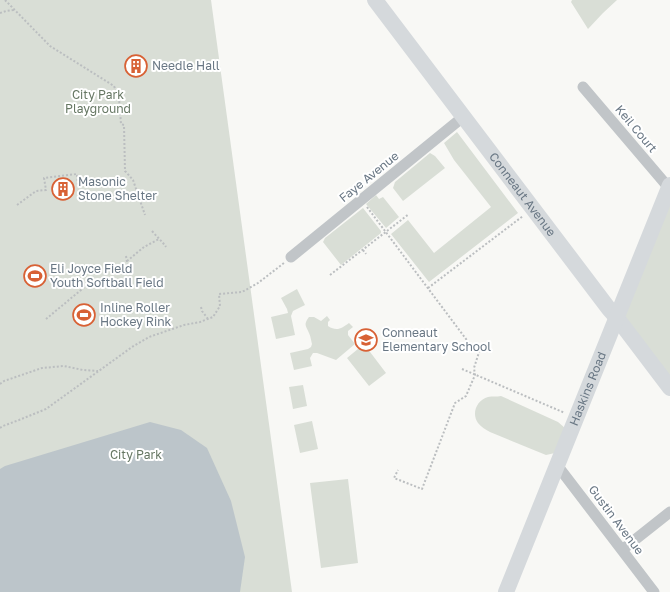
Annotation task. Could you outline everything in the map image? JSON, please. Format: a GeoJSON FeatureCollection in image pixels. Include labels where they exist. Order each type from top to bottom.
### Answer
{"type":"FeatureCollection","features":[{"type":"Feature","properties":{"kind":"street","name":"Conneaut Avenue"},"geometry":{"type":"LineString","coordinates":[[375,0],[670,388]]}},
{"type":"Feature","properties":{"kind":"street","name":"Keil Court"},"geometry":{"type":"LineString","coordinates":[[583,87],[669,186]]}},
{"type":"Feature","properties":{"kind":"street","name":"Faye Avenue"},"geometry":{"type":"LineString","coordinates":[[291,257],[463,117]]}},
{"type":"Feature","properties":{"kind":"street","name":"Haskins Road"},"geometry":{"type":"LineString","coordinates":[[506,592],[669,186]]}},
{"type":"Feature","properties":{"kind":"street","name":"Gustin Avenue"},"geometry":{"type":"LineString","coordinates":[[557,465],[654,592]]}},
{"type":"Feature","properties":{"kind":"street"},"geometry":{"type":"LineString","coordinates":[[622,550],[670,512]]}},
{"type":"Feature","properties":{"kind":"path"},"geometry":{"type":"LineString","coordinates":[[5,0],[50,46],[114,86],[119,98],[121,124],[124,125],[125,171],[133,180],[145,215]]}},
{"type":"Feature","properties":{"kind":"path"},"geometry":{"type":"LineString","coordinates":[[0,13],[15,10]]}},
{"type":"Feature","properties":{"kind":"path"},"geometry":{"type":"LineString","coordinates":[[17,205],[36,191],[46,190],[44,178],[77,174],[78,186]]}},
{"type":"Feature","properties":{"kind":"path"},"geometry":{"type":"LineString","coordinates":[[361,200],[469,343],[480,350],[474,368],[475,375],[466,396],[455,402],[422,489],[394,478],[398,470]]}},
{"type":"Feature","properties":{"kind":"path"},"geometry":{"type":"LineString","coordinates":[[330,276],[409,214]]}},
{"type":"Feature","properties":{"kind":"path"},"geometry":{"type":"LineString","coordinates":[[428,288],[524,215]]}},
{"type":"Feature","properties":{"kind":"path"},"geometry":{"type":"LineString","coordinates":[[152,232],[162,241],[166,248]]}},
{"type":"Feature","properties":{"kind":"path"},"geometry":{"type":"LineString","coordinates":[[127,261],[144,247],[159,239]]}},
{"type":"Feature","properties":{"kind":"path"},"geometry":{"type":"LineString","coordinates":[[363,250],[366,254]]}},
{"type":"Feature","properties":{"kind":"path"},"geometry":{"type":"LineString","coordinates":[[126,256],[131,286]]}},
{"type":"Feature","properties":{"kind":"path"},"geometry":{"type":"LineString","coordinates":[[0,428],[46,409],[132,347],[149,337],[184,325],[214,318],[220,306],[219,294],[242,292],[258,283],[291,257]]}},
{"type":"Feature","properties":{"kind":"path"},"geometry":{"type":"LineString","coordinates":[[46,319],[93,280]]}},
{"type":"Feature","properties":{"kind":"path"},"geometry":{"type":"LineString","coordinates":[[201,307],[202,312],[208,319]]}},
{"type":"Feature","properties":{"kind":"path"},"geometry":{"type":"LineString","coordinates":[[0,384],[4,381],[42,368],[64,366],[83,370],[99,371]]}},
{"type":"Feature","properties":{"kind":"path"},"geometry":{"type":"LineString","coordinates":[[462,369],[565,413]]}},
{"type":"Feature","properties":{"kind":"green space","name":"City Park"},"geometry":{"type":"Polygon","coordinates":[[[0,0],[211,0],[292,592],[0,592],[0,0]]]}},
{"type":"Feature","properties":{"kind":"green space"},"geometry":{"type":"Polygon","coordinates":[[[572,0],[617,0],[588,29],[571,2],[572,0]]]}},
{"type":"Feature","properties":{"kind":"green space"},"geometry":{"type":"Polygon","coordinates":[[[457,132],[518,213],[429,282],[391,234],[408,220],[434,253],[491,207],[454,160],[444,143],[457,132]]]}},
{"type":"Feature","properties":{"kind":"green space"},"geometry":{"type":"Polygon","coordinates":[[[430,153],[435,156],[445,168],[403,201],[393,188],[395,182],[430,153]]]}},
{"type":"Feature","properties":{"kind":"green space"},"geometry":{"type":"Polygon","coordinates":[[[670,185],[670,388],[617,318],[670,185]]]}},
{"type":"Feature","properties":{"kind":"green space"},"geometry":{"type":"Polygon","coordinates":[[[376,195],[379,199],[383,197],[399,217],[386,228],[366,204],[376,195]]]}},
{"type":"Feature","properties":{"kind":"green space"},"geometry":{"type":"Polygon","coordinates":[[[363,208],[381,233],[341,265],[323,242],[325,238],[363,208]]]}},
{"type":"Feature","properties":{"kind":"green space"},"geometry":{"type":"Polygon","coordinates":[[[297,289],[305,305],[293,311],[291,316],[295,335],[276,339],[271,317],[288,313],[281,298],[297,289]]]}},
{"type":"Feature","properties":{"kind":"green space"},"geometry":{"type":"Polygon","coordinates":[[[327,316],[330,320],[328,322],[328,326],[331,328],[339,329],[349,323],[353,327],[348,331],[348,335],[355,344],[336,360],[313,353],[310,358],[312,366],[294,370],[290,353],[308,349],[312,344],[306,325],[307,320],[309,317],[314,317],[321,321],[327,316]]]}},
{"type":"Feature","properties":{"kind":"green space"},"geometry":{"type":"Polygon","coordinates":[[[364,344],[386,373],[369,386],[347,358],[364,344]]]}},
{"type":"Feature","properties":{"kind":"green space"},"geometry":{"type":"Polygon","coordinates":[[[303,385],[307,406],[293,409],[289,387],[303,385]]]}},
{"type":"Feature","properties":{"kind":"green space"},"geometry":{"type":"Polygon","coordinates":[[[501,396],[558,422],[565,428],[555,453],[546,455],[490,432],[479,424],[475,415],[478,404],[488,397],[501,396]]]}},
{"type":"Feature","properties":{"kind":"green space"},"geometry":{"type":"Polygon","coordinates":[[[312,421],[318,449],[300,453],[294,425],[312,421]]]}},
{"type":"Feature","properties":{"kind":"green space"},"geometry":{"type":"Polygon","coordinates":[[[348,479],[358,563],[321,568],[310,483],[348,479]]]}},
{"type":"Feature","properties":{"kind":"shaded area"},"geometry":{"type":"Polygon","coordinates":[[[150,422],[181,430],[207,448],[231,501],[245,557],[240,592],[0,592],[0,469],[5,466],[150,422]]]}},
{"type":"Feature","properties":{"kind":"place","name":"Needle Hall"},"geometry":{"type":"Point","coordinates":[136,66]}},
{"type":"Feature","properties":{"kind":"place","name":"Masonic Stone Shelter"},"geometry":{"type":"Point","coordinates":[63,189]}},
{"type":"Feature","properties":{"kind":"place","name":"Eli Joyce Field Youth Softball Field"},"geometry":{"type":"Point","coordinates":[35,276]}},
{"type":"Feature","properties":{"kind":"place","name":"Inline Roller Hockey Rink"},"geometry":{"type":"Point","coordinates":[84,315]}},
{"type":"Feature","properties":{"kind":"place","name":"Conneaut Elementary School"},"geometry":{"type":"Point","coordinates":[366,340]}},
{"type":"Feature","properties":{"kind":"park label","name":"City Park Playground"},"geometry":{"type":"Point","coordinates":[98,102]}}]}
